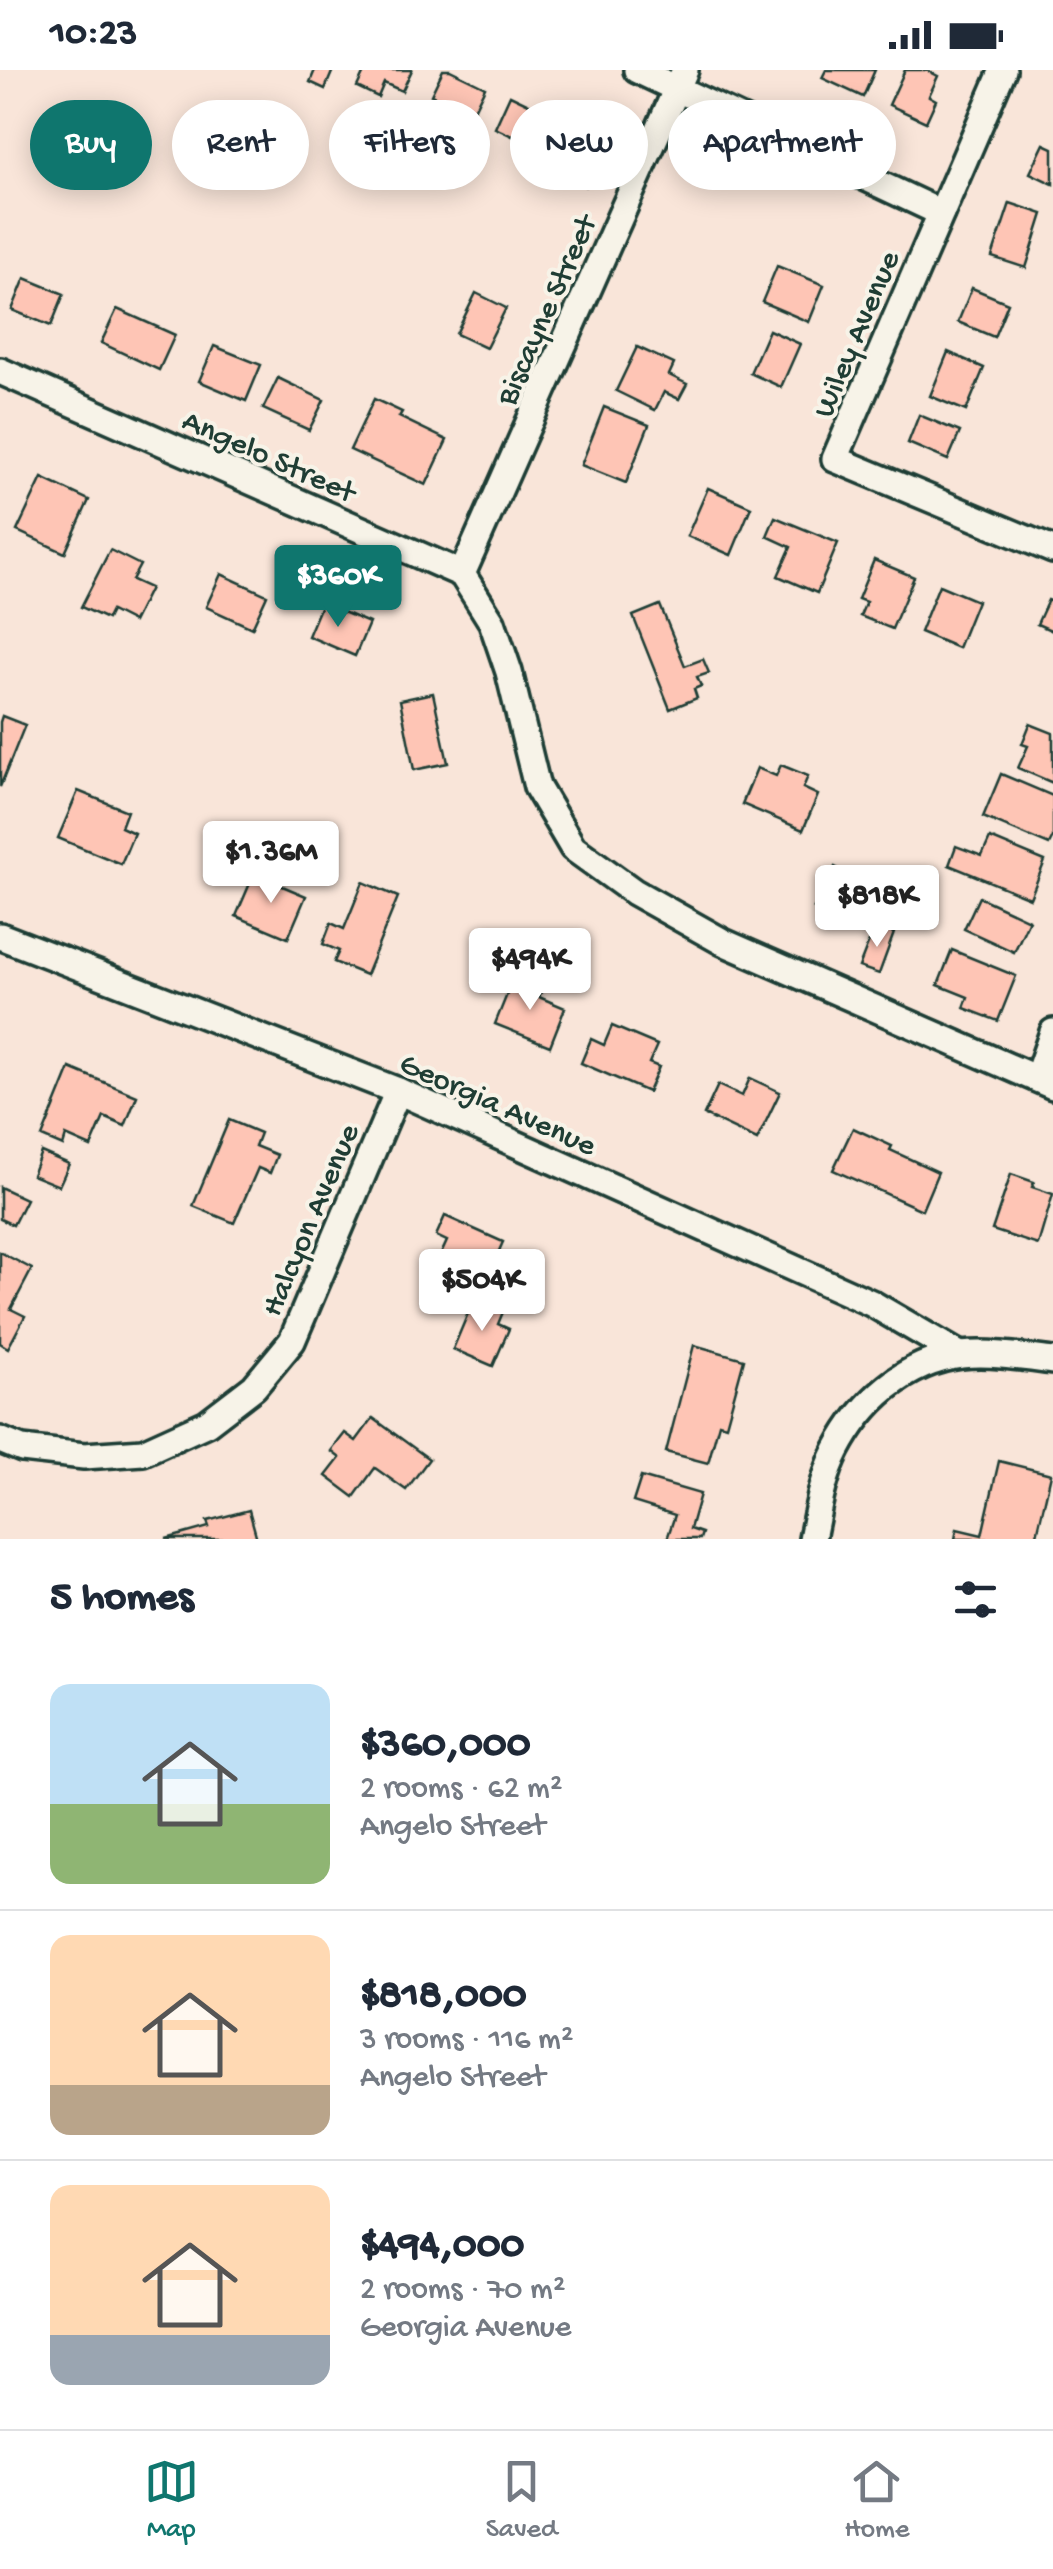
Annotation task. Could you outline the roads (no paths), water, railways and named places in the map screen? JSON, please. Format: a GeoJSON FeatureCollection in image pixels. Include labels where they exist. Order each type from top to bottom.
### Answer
{"type":"FeatureCollection","features":[{"type":"Feature","properties":{"kind":"street"},"geometry":{"type":"LineString","coordinates":[[637,70],[681,79],[941,213]]}},
{"type":"Feature","properties":{"kind":"street","name":"Wiley Avenue"},"geometry":{"type":"LineString","coordinates":[[1003,70],[835,459],[1053,550]]}},
{"type":"Feature","properties":{"kind":"street","name":"Biscayne Street"},"geometry":{"type":"LineString","coordinates":[[462,574],[681,79]]}},
{"type":"Feature","properties":{"kind":"street","name":"Angelo Street"},"geometry":{"type":"LineString","coordinates":[[0,372],[462,574]]}},
{"type":"Feature","properties":{"kind":"street"},"geometry":{"type":"LineString","coordinates":[[462,574],[492,622],[538,787],[572,848],[634,892],[723,942],[1045,1082],[1053,1032]]}},
{"type":"Feature","properties":{"kind":"street","name":"Georgia Avenue"},"geometry":{"type":"LineString","coordinates":[[0,936],[398,1091],[871,1302],[960,1355]]}},
{"type":"Feature","properties":{"kind":"street","name":"Halcyon Avenue"},"geometry":{"type":"LineString","coordinates":[[0,1440],[22,1449],[84,1456],[143,1452],[207,1422],[254,1386],[292,1341],[398,1091]]}},
{"type":"Feature","properties":{"kind":"street"},"geometry":{"type":"LineString","coordinates":[[812,1539],[836,1451],[860,1414],[883,1390],[921,1365],[960,1355],[1007,1355],[1053,1361]]}}]}
